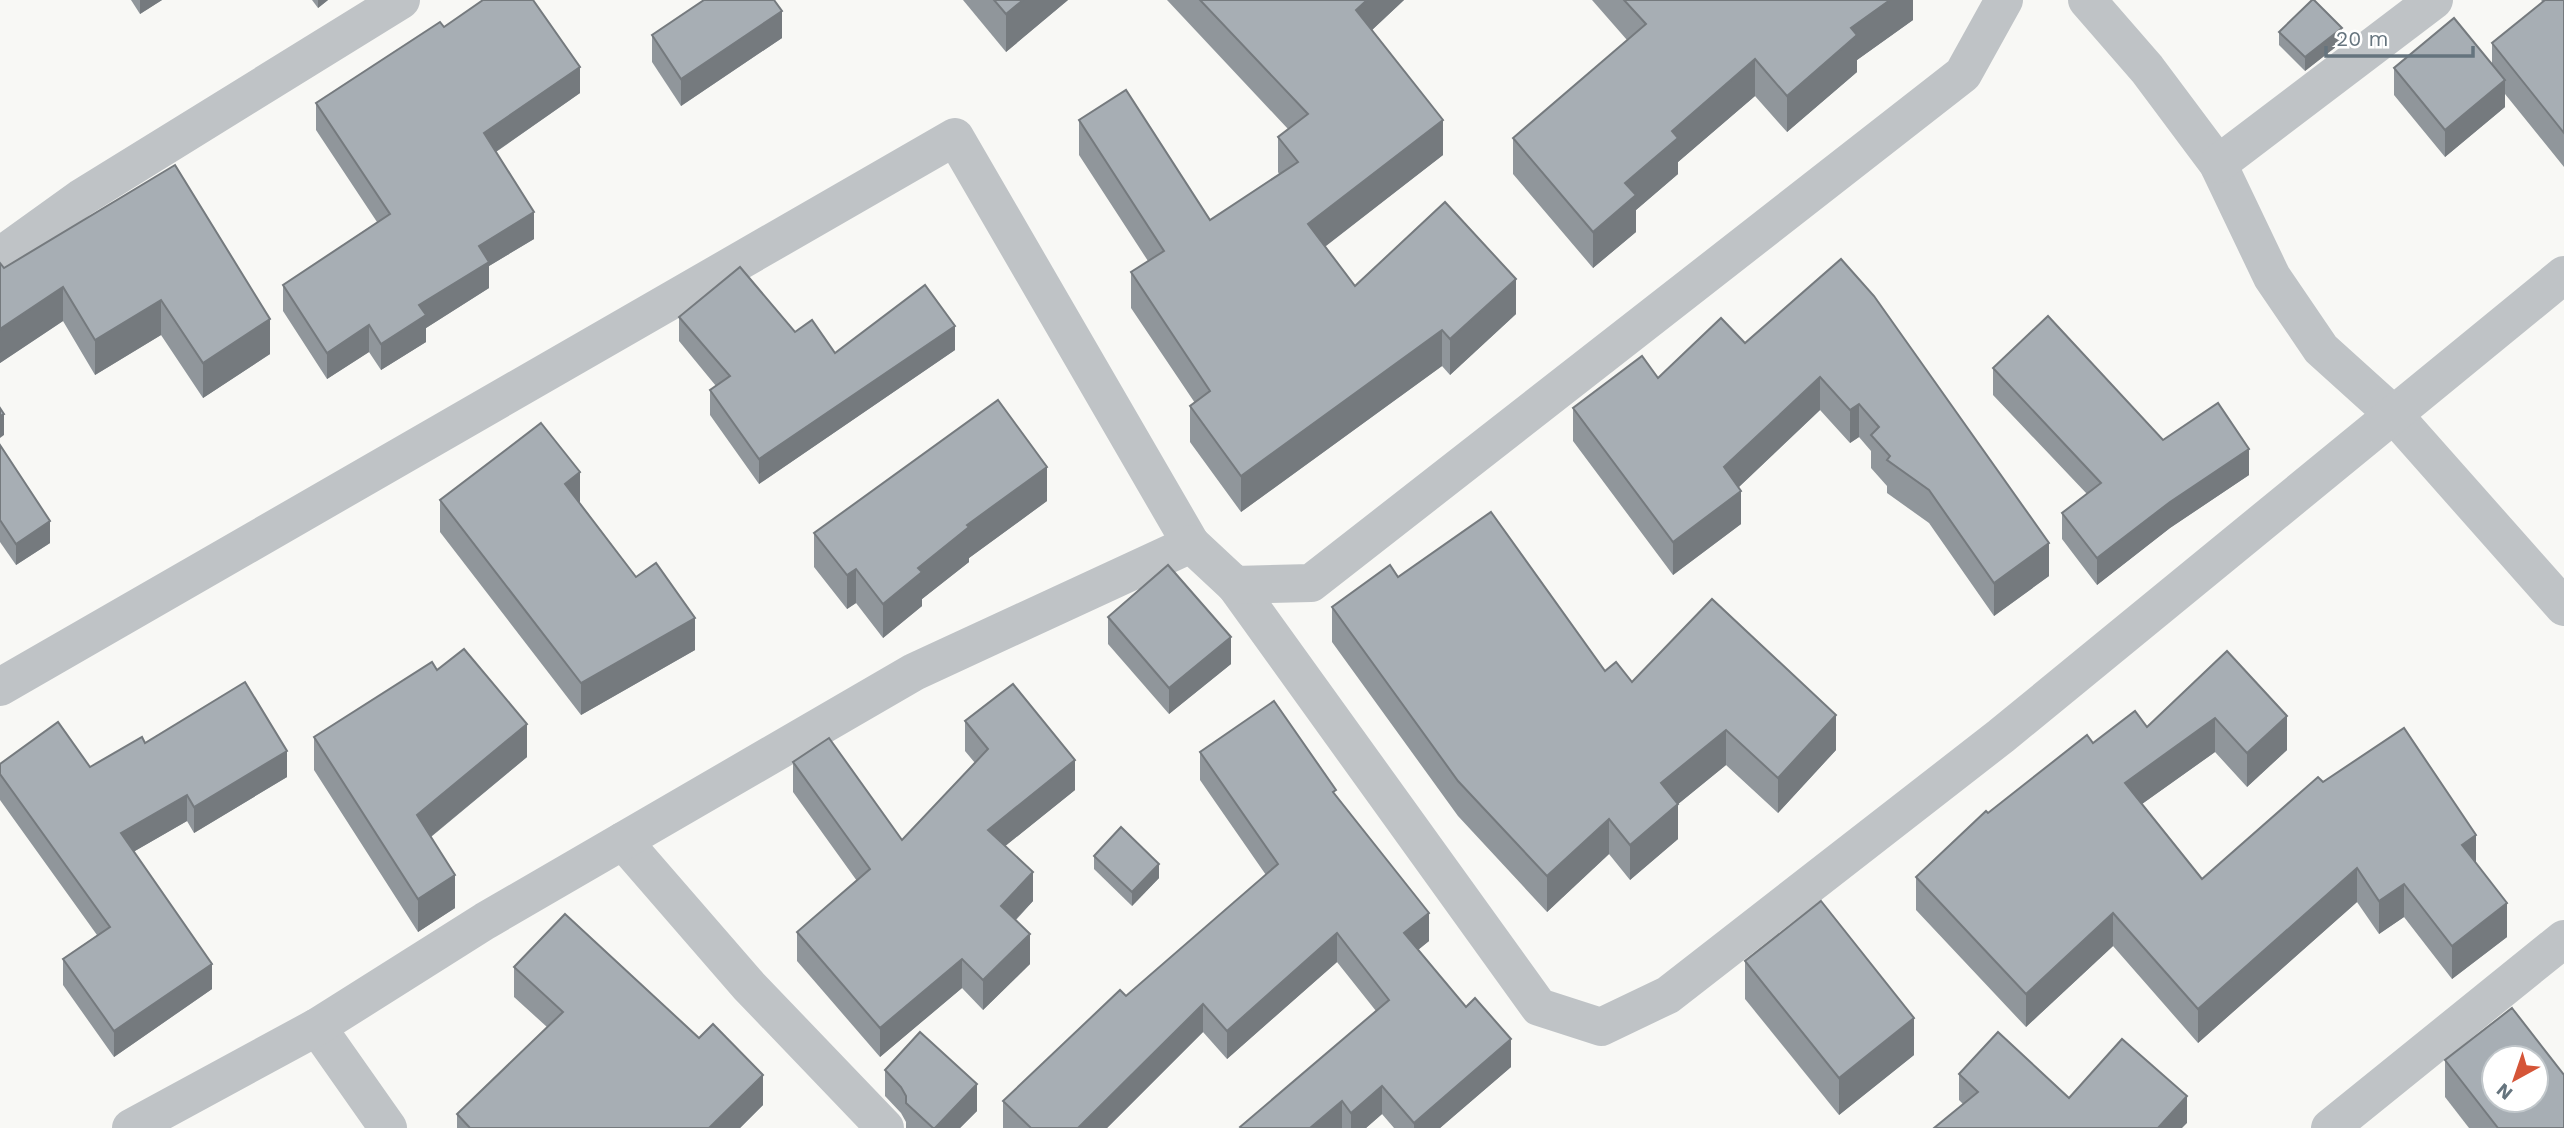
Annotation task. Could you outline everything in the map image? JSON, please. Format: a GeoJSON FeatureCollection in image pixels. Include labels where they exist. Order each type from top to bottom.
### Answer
{"type":"FeatureCollection","features":[{"type":"Feature","properties":{"kind":"street"},"geometry":{"type":"LineString","coordinates":[[0,256],[81,198],[401,0]]}},
{"type":"Feature","properties":{"kind":"street"},"geometry":{"type":"LineString","coordinates":[[1235,584],[1311,583],[1963,74],[2004,0]]}},
{"type":"Feature","properties":{"kind":"street"},"geometry":{"type":"LineString","coordinates":[[2087,0],[2147,69],[2218,164],[2272,277],[2321,349],[2393,414],[2564,607]]}},
{"type":"Feature","properties":{"kind":"street"},"geometry":{"type":"LineString","coordinates":[[2218,164],[2434,0]]}},
{"type":"Feature","properties":{"kind":"street"},"geometry":{"type":"LineString","coordinates":[[0,687],[955,137],[1191,544],[1235,584],[1539,1007],[1601,1027],[1668,995],[2001,736],[2564,275]]}},
{"type":"Feature","properties":{"kind":"street"},"geometry":{"type":"LineString","coordinates":[[131,1128],[317,1027],[485,921],[914,672],[1191,544]]}},
{"type":"Feature","properties":{"kind":"street"},"geometry":{"type":"LineString","coordinates":[[624,841],[748,985],[885,1128]]}},
{"type":"Feature","properties":{"kind":"street"},"geometry":{"type":"LineString","coordinates":[[2330,1128],[2564,939]]}},
{"type":"Feature","properties":{"kind":"street"},"geometry":{"type":"LineString","coordinates":[[317,1027],[388,1128]]}},
{"type":"Feature","properties":{"kind":"building"},"geometry":{"type":"Polygon","coordinates":[[[483,0],[533,0],[580,67],[484,133],[534,212],[479,246],[489,262],[419,305],[426,315],[381,344],[369,325],[327,353],[283,285],[390,214],[316,103],[440,22],[444,27],[483,0]]]}},
{"type":"Feature","properties":{"kind":"building"},"geometry":{"type":"Polygon","coordinates":[[[704,0],[774,0],[782,11],[681,79],[652,35],[704,0]]]}},
{"type":"Feature","properties":{"kind":"building"},"geometry":{"type":"Polygon","coordinates":[[[994,0],[1023,0],[1006,14],[994,0]]]}},
{"type":"Feature","properties":{"kind":"building"},"geometry":{"type":"Polygon","coordinates":[[[1200,0],[1367,0],[1356,10],[1443,120],[1308,224],[1355,286],[1445,202],[1516,279],[1450,339],[1442,330],[1241,476],[1190,406],[1210,391],[1131,272],[1164,251],[1079,120],[1126,90],[1210,220],[1298,162],[1278,137],[1308,114],[1200,0]]]}},
{"type":"Feature","properties":{"kind":"building"},"geometry":{"type":"Polygon","coordinates":[[[1624,0],[1890,0],[1851,28],[1857,35],[1787,96],[1755,59],[1672,131],[1678,138],[1625,183],[1636,195],[1593,232],[1513,138],[1646,24],[1624,0]]]}},
{"type":"Feature","properties":{"kind":"building"},"geometry":{"type":"Polygon","coordinates":[[[2312,0],[2342,28],[2305,57],[2279,32],[2312,0]]]}},
{"type":"Feature","properties":{"kind":"building"},"geometry":{"type":"Polygon","coordinates":[[[2545,0],[2564,0],[2564,133],[2492,43],[2545,0]]]}},
{"type":"Feature","properties":{"kind":"building"},"geometry":{"type":"Polygon","coordinates":[[[2454,18],[2505,80],[2445,130],[2394,68],[2454,18]]]}},
{"type":"Feature","properties":{"kind":"building"},"geometry":{"type":"Polygon","coordinates":[[[175,165],[270,319],[203,363],[161,300],[95,340],[63,287],[0,329],[0,263],[4,268],[175,165]]]}},
{"type":"Feature","properties":{"kind":"building"},"geometry":{"type":"Polygon","coordinates":[[[1841,259],[1874,296],[2049,543],[1994,583],[1929,490],[1887,460],[1890,456],[1871,435],[1879,427],[1859,404],[1850,410],[1820,377],[1724,467],[1741,491],[1673,542],[1573,408],[1642,356],[1658,378],[1721,318],[1745,343],[1841,259]]]}},
{"type":"Feature","properties":{"kind":"building"},"geometry":{"type":"Polygon","coordinates":[[[740,267],[795,332],[812,320],[835,353],[925,285],[955,326],[759,459],[710,390],[730,376],[679,317],[740,267]]]}},
{"type":"Feature","properties":{"kind":"building"},"geometry":{"type":"Polygon","coordinates":[[[2048,316],[2163,440],[2218,403],[2249,449],[2170,502],[2097,558],[2062,513],[2101,483],[1993,368],[2048,316]]]}},
{"type":"Feature","properties":{"kind":"building"},"geometry":{"type":"Polygon","coordinates":[[[998,400],[1047,467],[967,525],[969,527],[918,568],[922,572],[883,604],[856,569],[847,575],[814,533],[998,400]]]}},
{"type":"Feature","properties":{"kind":"building"},"geometry":{"type":"Polygon","coordinates":[[[541,423],[580,472],[565,484],[636,577],[656,563],[695,618],[581,683],[440,500],[541,423]]]}},
{"type":"Feature","properties":{"kind":"building"},"geometry":{"type":"Polygon","coordinates":[[[0,445],[50,521],[16,544],[0,520],[0,445]]]}},
{"type":"Feature","properties":{"kind":"building"},"geometry":{"type":"Polygon","coordinates":[[[1491,512],[1605,671],[1616,662],[1632,682],[1712,599],[1836,715],[1778,778],[1726,730],[1661,783],[1678,804],[1630,845],[1609,819],[1547,876],[1458,781],[1332,607],[1390,565],[1398,577],[1491,512]]]}},
{"type":"Feature","properties":{"kind":"building"},"geometry":{"type":"Polygon","coordinates":[[[1168,565],[1231,637],[1169,688],[1108,617],[1168,565]]]}},
{"type":"Feature","properties":{"kind":"building"},"geometry":{"type":"Polygon","coordinates":[[[464,649],[527,724],[417,815],[455,875],[418,899],[314,737],[432,662],[437,670],[464,649]]]}},
{"type":"Feature","properties":{"kind":"building"},"geometry":{"type":"Polygon","coordinates":[[[2227,651],[2287,716],[2247,753],[2215,718],[2125,783],[2202,879],[2318,777],[2323,782],[2404,728],[2476,835],[2462,845],[2507,903],[2452,946],[2404,884],[2379,901],[2357,868],[2198,1009],[2113,913],[2026,994],[1916,877],[1986,811],[1988,813],[2087,735],[2093,743],[2135,711],[2147,727],[2227,651]]]}},
{"type":"Feature","properties":{"kind":"building"},"geometry":{"type":"Polygon","coordinates":[[[245,682],[287,751],[194,807],[187,795],[121,833],[212,964],[114,1031],[63,959],[110,927],[0,774],[0,764],[58,722],[90,767],[142,737],[145,743],[245,682]]]}},
{"type":"Feature","properties":{"kind":"building"},"geometry":{"type":"Polygon","coordinates":[[[1013,684],[1075,760],[988,830],[1033,872],[1001,906],[1030,934],[983,980],[962,959],[880,1028],[797,932],[870,869],[793,762],[829,738],[902,840],[988,749],[965,721],[1013,684]]]}},
{"type":"Feature","properties":{"kind":"building"},"geometry":{"type":"Polygon","coordinates":[[[1274,701],[1336,790],[1333,792],[1429,913],[1404,933],[1466,1007],[1475,998],[1511,1039],[1414,1123],[1382,1086],[1351,1113],[1342,1101],[1310,1128],[1241,1128],[1389,1000],[1337,933],[1227,1031],[1203,1004],[1078,1128],[1031,1128],[1003,1101],[1120,990],[1126,996],[1278,864],[1200,752],[1274,701]]]}},
{"type":"Feature","properties":{"kind":"building"},"geometry":{"type":"Polygon","coordinates":[[[1121,827],[1159,864],[1132,892],[1094,856],[1121,827]]]}},
{"type":"Feature","properties":{"kind":"building"},"geometry":{"type":"Polygon","coordinates":[[[1821,901],[1914,1018],[1839,1078],[1745,961],[1821,901]]]}},
{"type":"Feature","properties":{"kind":"building"},"geometry":{"type":"Polygon","coordinates":[[[565,914],[699,1038],[713,1024],[763,1075],[709,1128],[470,1128],[457,1114],[563,1012],[514,967],[565,914]]]}},
{"type":"Feature","properties":{"kind":"building"},"geometry":{"type":"Polygon","coordinates":[[[2512,1008],[2540,1044],[2480,1044],[2480,1105],[2445,1060],[2512,1008]]]}},
{"type":"Feature","properties":{"kind":"building"},"geometry":{"type":"Polygon","coordinates":[[[920,1032],[977,1084],[935,1128],[906,1103],[901,1087],[885,1070],[920,1032]]]}},
{"type":"Feature","properties":{"kind":"building"},"geometry":{"type":"Polygon","coordinates":[[[1998,1032],[2069,1098],[2122,1039],[2187,1096],[2158,1128],[1934,1128],[1978,1092],[1959,1074],[1998,1032]]]}},
{"type":"Feature","properties":{"kind":"building"},"geometry":{"type":"Polygon","coordinates":[[[2550,1057],[2564,1075],[2564,1128],[2498,1128],[2487,1114],[2550,1114],[2550,1057]]]}}]}
